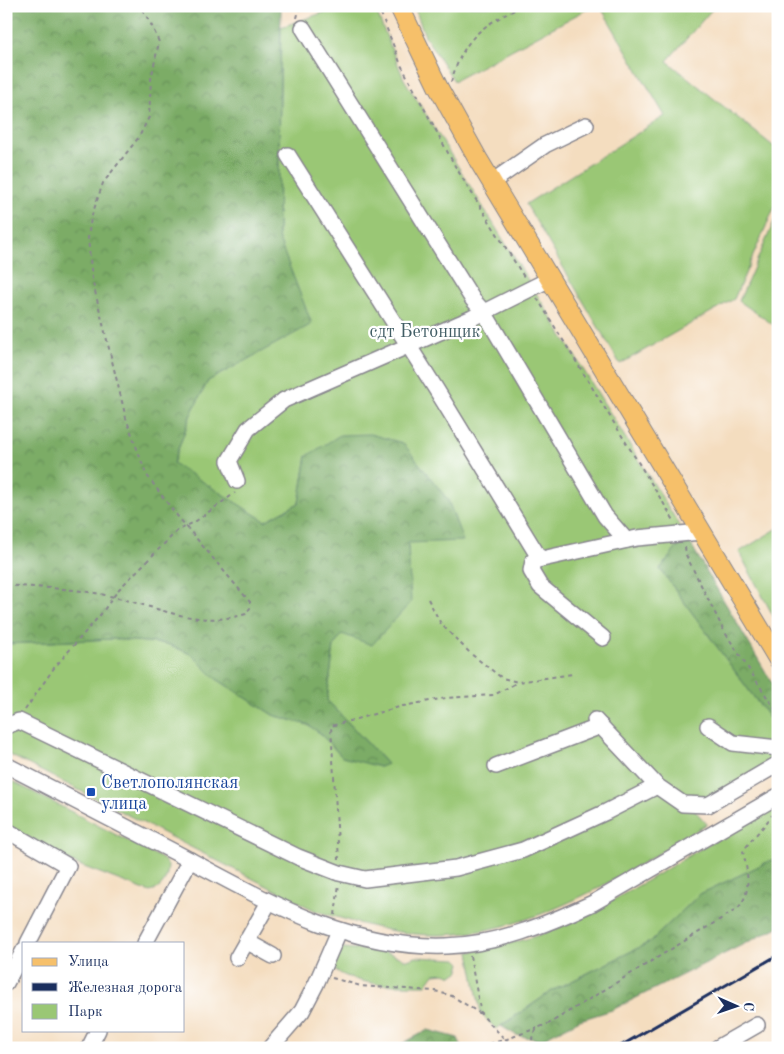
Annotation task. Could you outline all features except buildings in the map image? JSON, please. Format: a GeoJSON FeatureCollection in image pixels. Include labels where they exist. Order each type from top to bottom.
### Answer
{"type":"FeatureCollection","features":[{"type":"Feature","properties":{"kind":"main road"},"geometry":{"type":"LineString","coordinates":[[400,6],[446,100],[492,182],[778,659]]}},
{"type":"Feature","properties":{"kind":"street"},"geometry":{"type":"LineString","coordinates":[[304,28],[473,300],[484,312],[605,516],[626,540]]}},
{"type":"Feature","properties":{"kind":"street"},"geometry":{"type":"LineString","coordinates":[[492,182],[545,145],[586,125]]}},
{"type":"Feature","properties":{"kind":"street"},"geometry":{"type":"LineString","coordinates":[[288,155],[540,559]]}},
{"type":"Feature","properties":{"kind":"street"},"geometry":{"type":"LineString","coordinates":[[237,481],[229,461],[248,429],[284,400],[409,347],[550,279]]}},
{"type":"Feature","properties":{"kind":"street"},"geometry":{"type":"LineString","coordinates":[[603,638],[540,586],[531,571],[533,561],[626,540],[701,532]]}},
{"type":"Feature","properties":{"kind":"street"},"geometry":{"type":"LineString","coordinates":[[13,723],[298,857],[339,873],[365,878],[456,868],[523,850],[657,786]]}},
{"type":"Feature","properties":{"kind":"street"},"geometry":{"type":"LineString","coordinates":[[496,766],[598,723],[657,786],[683,804],[708,805],[778,764]]}},
{"type":"Feature","properties":{"kind":"street"},"geometry":{"type":"LineString","coordinates":[[708,726],[733,744],[778,748]]}},
{"type":"Feature","properties":{"kind":"street"},"geometry":{"type":"LineString","coordinates":[[6,765],[269,902],[335,930],[399,944],[446,946],[467,944],[527,930],[593,903],[778,796]]}},
{"type":"Feature","properties":{"kind":"street"},"geometry":{"type":"LineString","coordinates":[[6,830],[68,866],[29,942]]}},
{"type":"Feature","properties":{"kind":"street"},"geometry":{"type":"LineString","coordinates":[[146,942],[190,860]]}},
{"type":"Feature","properties":{"kind":"street"},"geometry":{"type":"LineString","coordinates":[[237,958],[269,902]]}},
{"type":"Feature","properties":{"kind":"street"},"geometry":{"type":"LineString","coordinates":[[270,1048],[302,1011],[320,974],[335,930]]}},
{"type":"Feature","properties":{"kind":"street"},"geometry":{"type":"LineString","coordinates":[[246,941],[273,956]]}},
{"type":"Feature","properties":{"kind":"street"},"geometry":{"type":"LineString","coordinates":[[6,983],[22,954]]}},
{"type":"Feature","properties":{"kind":"street"},"geometry":{"type":"LineString","coordinates":[[717,1048],[758,1025]]}},
{"type":"Feature","properties":{"kind":"street"},"geometry":{"type":"LineString","coordinates":[[89,1048],[97,1032]]}},
{"type":"Feature","properties":{"kind":"path"},"geometry":{"type":"LineString","coordinates":[[6,585],[114,597],[187,618],[209,619],[246,614],[250,608],[250,602],[146,474],[138,455],[119,391],[92,279],[88,238],[103,183],[139,137],[149,116],[151,79],[159,42],[140,6]]}},
{"type":"Feature","properties":{"kind":"path"},"geometry":{"type":"LineString","coordinates":[[378,6],[401,65],[450,158],[681,533],[685,540],[686,555],[724,631],[778,714]]}},
{"type":"Feature","properties":{"kind":"path"},"geometry":{"type":"LineString","coordinates":[[446,100],[455,68],[464,47],[479,30],[523,6]]}},
{"type":"Feature","properties":{"kind":"path"},"geometry":{"type":"LineString","coordinates":[[13,723],[54,668],[114,597],[177,531],[234,493],[237,481]]}},
{"type":"Feature","properties":{"kind":"path"},"geometry":{"type":"LineString","coordinates":[[428,599],[441,624],[471,654],[502,678],[518,682]]}},
{"type":"Feature","properties":{"kind":"path"},"geometry":{"type":"LineString","coordinates":[[335,930],[339,873],[331,726],[403,706],[438,700],[494,695],[518,682],[573,674]]}},
{"type":"Feature","properties":{"kind":"path"},"geometry":{"type":"LineString","coordinates":[[474,1048],[507,1040],[550,1023],[737,909],[744,902],[748,886],[748,869],[743,852],[751,838],[765,826],[774,812]]}},
{"type":"Feature","properties":{"kind":"path"},"geometry":{"type":"LineString","coordinates":[[467,944],[481,1014]]}},
{"type":"Feature","properties":{"kind":"path"},"geometry":{"type":"LineString","coordinates":[[320,974],[361,986],[435,991],[452,996],[481,1014],[513,1048]]}},
{"type":"Feature","properties":{"kind":"path"},"geometry":{"type":"LineString","coordinates":[[534,1048],[532,1038],[537,1028]]}},
{"type":"Feature","properties":{"kind":"green space"},"geometry":{"type":"Polygon","coordinates":[[[6,6],[281,6],[278,237],[312,324],[208,381],[191,414],[173,463],[265,521],[299,503],[307,456],[340,435],[370,434],[403,443],[448,500],[463,541],[408,543],[411,602],[372,645],[342,634],[334,646],[327,700],[387,764],[380,767],[342,757],[320,733],[308,725],[273,715],[215,678],[191,654],[167,644],[113,639],[6,644],[6,6]]]}},
{"type":"Feature","properties":{"kind":"green space","name":"сдт Бетонщик"},"geometry":{"type":"Polygon","coordinates":[[[343,6],[374,6],[404,79],[686,536],[660,569],[778,730],[778,760],[716,799],[688,803],[707,824],[611,881],[578,898],[544,913],[508,925],[472,932],[435,935],[405,933],[316,911],[6,753],[6,644],[113,639],[167,644],[191,654],[215,678],[273,715],[308,725],[320,733],[342,757],[387,764],[327,700],[334,646],[342,634],[307,456],[299,503],[265,521],[173,464],[191,414],[208,381],[311,324],[278,238],[281,27],[343,6]]]}},
{"type":"Feature","properties":{"kind":"green space"},"geometry":{"type":"Polygon","coordinates":[[[414,6],[593,6],[454,81],[425,36],[414,6]]]}},
{"type":"Feature","properties":{"kind":"green space"},"geometry":{"type":"Polygon","coordinates":[[[600,6],[715,6],[667,61],[778,150],[778,199],[734,299],[620,364],[526,204],[665,116],[600,6]]]}},
{"type":"Feature","properties":{"kind":"green space"},"geometry":{"type":"Polygon","coordinates":[[[778,213],[778,328],[739,301],[778,213]]]}},
{"type":"Feature","properties":{"kind":"green space"},"geometry":{"type":"Polygon","coordinates":[[[778,528],[778,625],[739,552],[778,528]]]}},
{"type":"Feature","properties":{"kind":"green space"},"geometry":{"type":"Polygon","coordinates":[[[686,536],[778,693],[778,730],[660,569],[686,536]]]}},
{"type":"Feature","properties":{"kind":"green space"},"geometry":{"type":"Polygon","coordinates":[[[6,778],[163,859],[168,866],[167,875],[162,885],[150,892],[71,862],[6,825],[6,778]]]}},
{"type":"Feature","properties":{"kind":"green space"},"geometry":{"type":"Polygon","coordinates":[[[778,807],[778,857],[700,894],[650,942],[552,991],[496,1029],[481,1014],[469,952],[505,945],[564,925],[591,912],[724,835],[778,807]]]}},
{"type":"Feature","properties":{"kind":"green space"},"geometry":{"type":"Polygon","coordinates":[[[778,857],[778,927],[612,1010],[580,1020],[540,1040],[516,1035],[501,1026],[552,991],[650,942],[700,894],[778,857]]]}},
{"type":"Feature","properties":{"kind":"green space"},"geometry":{"type":"Polygon","coordinates":[[[343,948],[383,951],[407,960],[416,957],[457,959],[461,963],[459,971],[452,976],[445,973],[434,974],[426,985],[378,984],[354,979],[333,969],[336,954],[343,948]]]}},
{"type":"Feature","properties":{"kind":"green space"},"geometry":{"type":"Polygon","coordinates":[[[428,1030],[458,1038],[462,1048],[394,1048],[428,1030]]]}},
{"type":"Feature","properties":{"kind":"railway"},"geometry":{"type":"LineString","coordinates":[[617,1048],[778,955]]}},
{"type":"Feature","properties":{"kind":"place","name":"Светлополянская улица"},"geometry":{"type":"Point","coordinates":[91,792]}}]}
